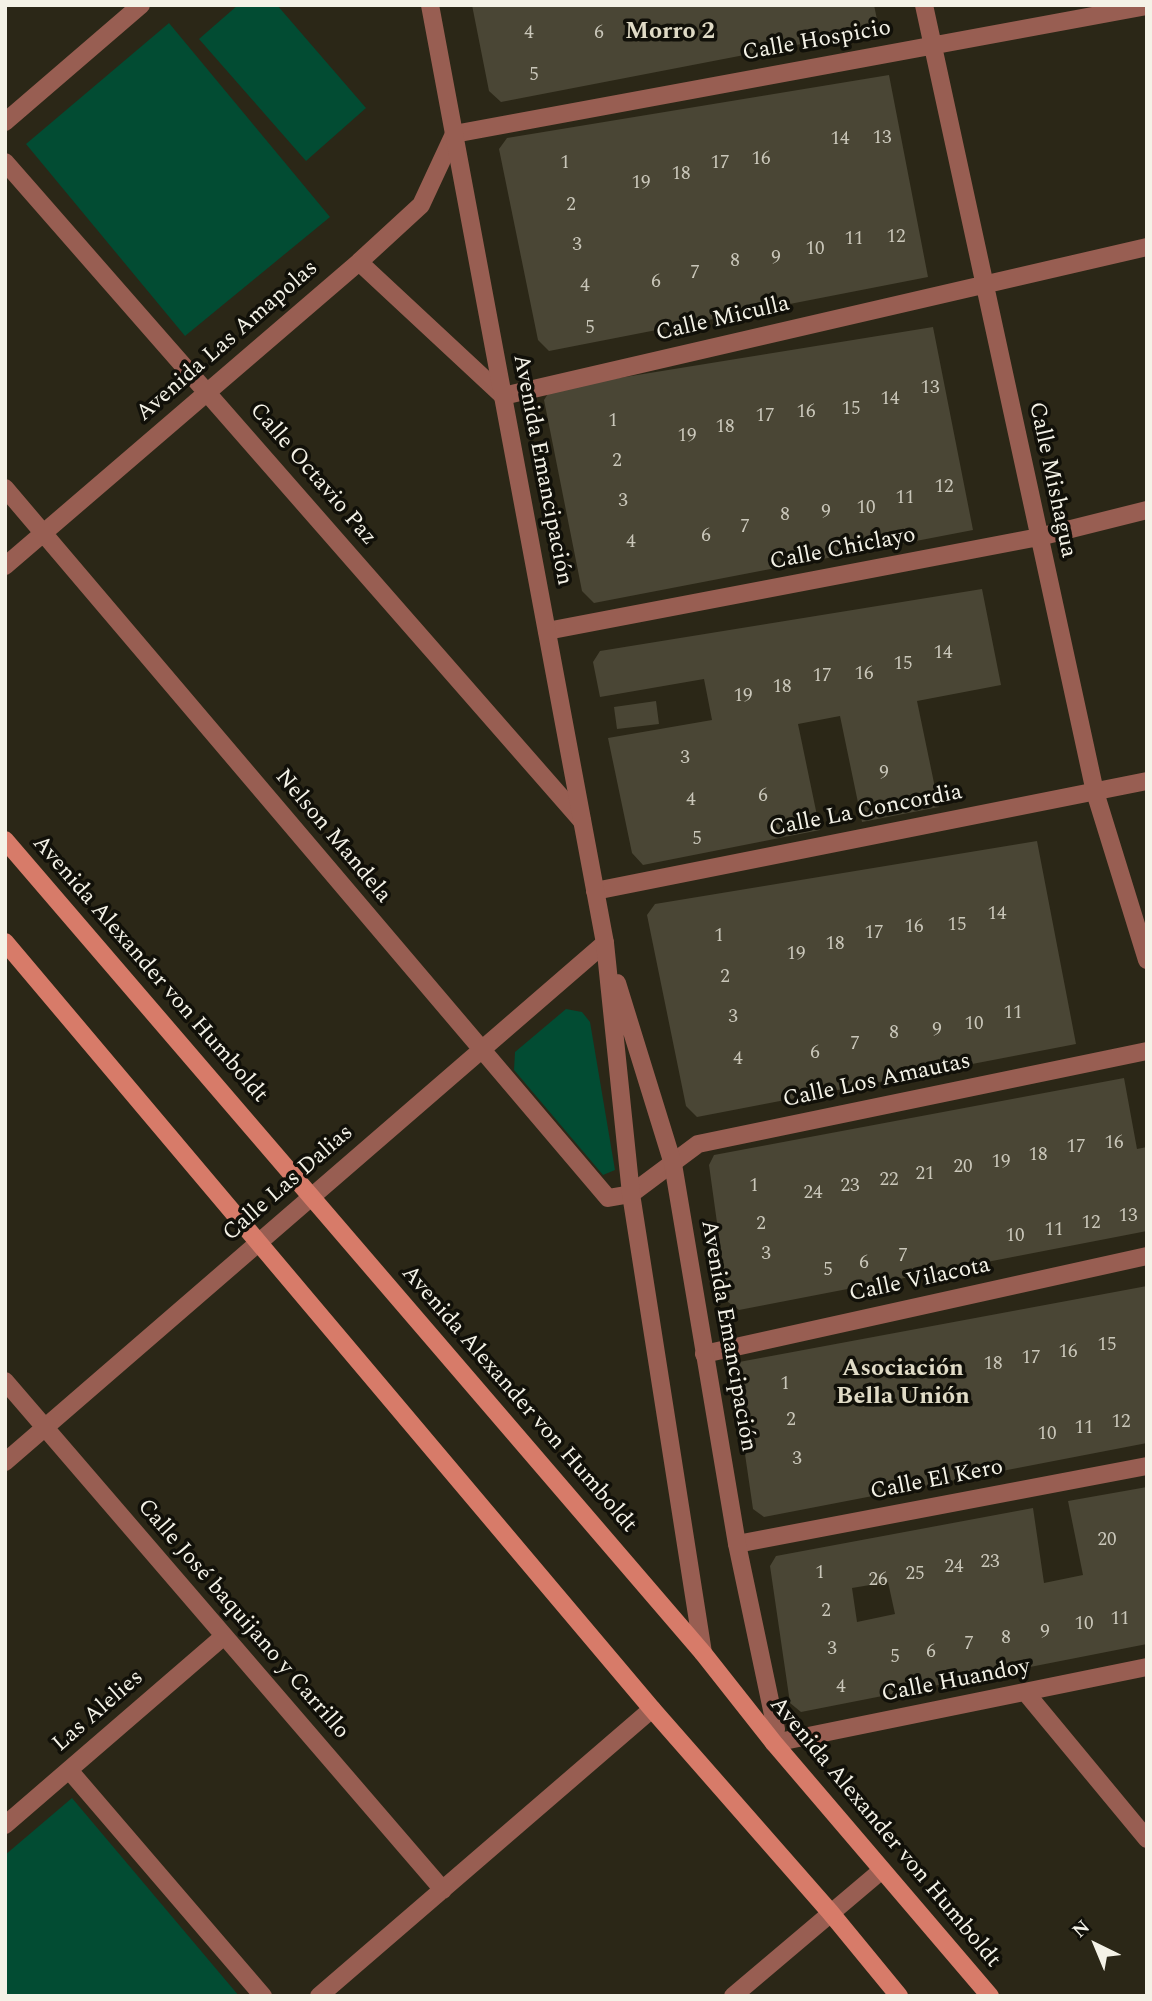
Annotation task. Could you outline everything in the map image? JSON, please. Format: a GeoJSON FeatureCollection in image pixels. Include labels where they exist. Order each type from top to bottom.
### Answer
{"type":"FeatureCollection","features":[{"type":"Feature","properties":{"kind":"main road","name":"Avenida Alexander von Humboldt"},"geometry":{"type":"LineString","coordinates":[[5,840],[703,1653],[774,1743],[990,1996]]}},
{"type":"Feature","properties":{"kind":"main road"},"geometry":{"type":"LineString","coordinates":[[5,942],[652,1709],[830,1912],[899,1996]]}},
{"type":"Feature","properties":{"kind":"street"},"geometry":{"type":"LineString","coordinates":[[5,122],[141,5]]}},
{"type":"Feature","properties":{"kind":"street","name":"Avenida Emancipación"},"geometry":{"type":"LineString","coordinates":[[430,5],[605,943],[631,1194],[703,1653]]}},
{"type":"Feature","properties":{"kind":"street","name":"Calle Mishagua"},"geometry":{"type":"LineString","coordinates":[[923,5],[1095,792],[1147,960]]}},
{"type":"Feature","properties":{"kind":"street","name":"Calle Hospicio"},"geometry":{"type":"LineString","coordinates":[[454,134],[1147,6]]}},
{"type":"Feature","properties":{"kind":"street","name":"Avenida Las Amapolas"},"geometry":{"type":"LineString","coordinates":[[5,566],[359,262],[421,205],[454,134]]}},
{"type":"Feature","properties":{"kind":"street","name":"Calle Octavio Paz"},"geometry":{"type":"LineString","coordinates":[[5,162],[582,821]]}},
{"type":"Feature","properties":{"kind":"street","name":"Calle Miculla"},"geometry":{"type":"LineString","coordinates":[[503,396],[1147,247]]}},
{"type":"Feature","properties":{"kind":"street"},"geometry":{"type":"LineString","coordinates":[[359,262],[503,396]]}},
{"type":"Feature","properties":{"kind":"street","name":"Nelson Mandela"},"geometry":{"type":"LineString","coordinates":[[5,488],[608,1198],[631,1194]]}},
{"type":"Feature","properties":{"kind":"street","name":"Calle Chiclayo"},"geometry":{"type":"LineString","coordinates":[[547,631],[1039,537],[1147,510]]}},
{"type":"Feature","properties":{"kind":"street","name":"Calle La Concordia"},"geometry":{"type":"LineString","coordinates":[[595,891],[1147,781]]}},
{"type":"Feature","properties":{"kind":"street","name":"Avenida Emancipación"},"geometry":{"type":"LineString","coordinates":[[605,943],[673,1164],[737,1544],[776,1728],[774,1743]]}},
{"type":"Feature","properties":{"kind":"street","name":"Calle Las Dalias"},"geometry":{"type":"LineString","coordinates":[[5,1462],[605,943]]}},
{"type":"Feature","properties":{"kind":"street","name":"Calle Los Amautas"},"geometry":{"type":"LineString","coordinates":[[631,1194],[698,1144],[1147,1051]]}},
{"type":"Feature","properties":{"kind":"street","name":"Calle Vilacota"},"geometry":{"type":"LineString","coordinates":[[704,1354],[1147,1256]]}},
{"type":"Feature","properties":{"kind":"street","name":"Calle José baquijano y Carrillo"},"geometry":{"type":"LineString","coordinates":[[5,1381],[443,1889]]}},
{"type":"Feature","properties":{"kind":"street","name":"Calle El Kero"},"geometry":{"type":"LineString","coordinates":[[737,1544],[1147,1466]]}},
{"type":"Feature","properties":{"kind":"street","name":"Las Alelies"},"geometry":{"type":"LineString","coordinates":[[5,1825],[224,1636]]}},
{"type":"Feature","properties":{"kind":"street","name":"Calle Huandoy"},"geometry":{"type":"LineString","coordinates":[[774,1743],[1147,1667]]}},
{"type":"Feature","properties":{"kind":"street"},"geometry":{"type":"LineString","coordinates":[[1026,1693],[1147,1839]]}},
{"type":"Feature","properties":{"kind":"street"},"geometry":{"type":"LineString","coordinates":[[319,1996],[652,1709]]}},
{"type":"Feature","properties":{"kind":"street"},"geometry":{"type":"LineString","coordinates":[[69,1770],[263,1996]]}},
{"type":"Feature","properties":{"kind":"street"},"geometry":{"type":"LineString","coordinates":[[733,1996],[882,1870]]}},
{"type":"Feature","properties":{"kind":"green space"},"geometry":{"type":"Polygon","coordinates":[[[238,5],[277,5],[366,108],[306,161],[199,39],[238,5]]]}},
{"type":"Feature","properties":{"kind":"green space"},"geometry":{"type":"Polygon","coordinates":[[[169,23],[330,217],[185,336],[26,144],[169,23]]]}},
{"type":"Feature","properties":{"kind":"green space"},"geometry":{"type":"Polygon","coordinates":[[[566,1009],[582,1012],[590,1022],[615,1170],[603,1175],[514,1070],[515,1052],[566,1009]]]}},
{"type":"Feature","properties":{"kind":"green space"},"geometry":{"type":"Polygon","coordinates":[[[72,1798],[239,1996],[5,1996],[5,1855],[72,1798]]]}},
{"type":"Feature","properties":{"kind":"building"},"geometry":{"type":"Polygon","coordinates":[[[472,5],[874,5],[879,29],[501,102],[489,91],[472,5]]]}},
{"type":"Feature","properties":{"kind":"building"},"geometry":{"type":"Polygon","coordinates":[[[889,75],[928,277],[549,351],[538,340],[499,149],[507,138],[889,75]]]}},
{"type":"Feature","properties":{"kind":"building"},"geometry":{"type":"Polygon","coordinates":[[[933,327],[973,530],[594,603],[582,591],[544,400],[551,389],[933,327]]]}},
{"type":"Feature","properties":{"kind":"building"},"geometry":{"type":"Polygon","coordinates":[[[982,589],[1001,685],[917,701],[939,807],[862,822],[840,716],[798,724],[820,830],[643,865],[632,853],[608,738],[712,720],[704,679],[600,697],[593,662],[600,651],[982,589]]]}},
{"type":"Feature","properties":{"kind":"building"},"geometry":{"type":"Polygon","coordinates":[[[656,701],[659,724],[617,729],[614,707],[656,701]]]}},
{"type":"Feature","properties":{"kind":"building"},"geometry":{"type":"Polygon","coordinates":[[[1037,841],[1076,1044],[697,1117],[686,1106],[647,915],[655,904],[1037,841]]]}},
{"type":"Feature","properties":{"kind":"building"},"geometry":{"type":"Polygon","coordinates":[[[1124,1078],[1137,1149],[1147,1147],[1147,1231],[739,1310],[728,1302],[709,1165],[714,1155],[1124,1078]]]}},
{"type":"Feature","properties":{"kind":"building"},"geometry":{"type":"Polygon","coordinates":[[[1147,1286],[1147,1443],[764,1517],[753,1509],[733,1372],[739,1362],[1147,1286]]]}},
{"type":"Feature","properties":{"kind":"building"},"geometry":{"type":"Polygon","coordinates":[[[1147,1487],[1147,1644],[801,1712],[790,1703],[770,1566],[776,1556],[1033,1508],[1044,1583],[1083,1575],[1068,1501],[1147,1487]],[[888,1582],[852,1588],[857,1622],[895,1614],[888,1582]]]}},
{"type":"Feature","properties":{"kind":"district","name":"Morro 2"},"geometry":{"type":"Point","coordinates":[670,33]}},
{"type":"Feature","properties":{"kind":"district","name":"Asociación Bella Unión"},"geometry":{"type":"Point","coordinates":[903,1384]}}]}
